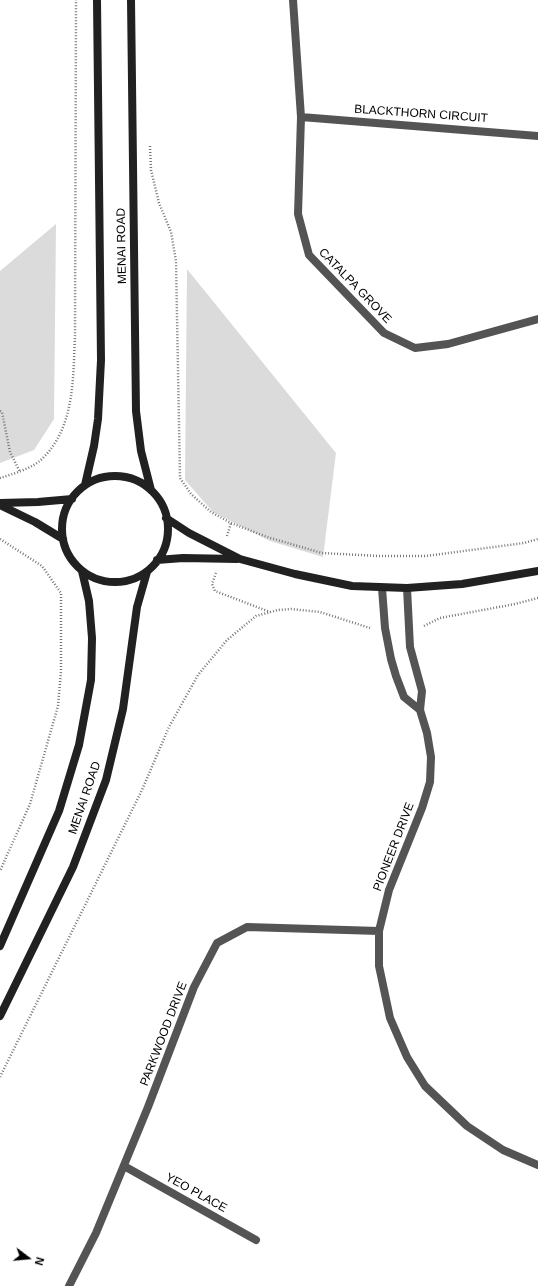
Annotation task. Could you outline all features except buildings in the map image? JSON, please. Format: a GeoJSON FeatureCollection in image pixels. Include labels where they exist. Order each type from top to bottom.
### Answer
{"type":"FeatureCollection","features":[{"type":"Feature","properties":{"kind":"main road","name":"MENAI ROAD"},"geometry":{"type":"LineString","coordinates":[[85,485],[94,446],[98,419],[101,360],[97,0]]}},
{"type":"Feature","properties":{"kind":"main road","name":"MENAI ROAD"},"geometry":{"type":"LineString","coordinates":[[131,0],[136,411],[142,451],[151,490]]}},
{"type":"Feature","properties":{"kind":"main road"},"geometry":{"type":"LineString","coordinates":[[107,477],[125,478],[141,484],[151,490],[163,507],[168,525],[167,543],[157,560],[146,572],[131,581],[115,583],[96,579],[82,571],[70,558],[63,543],[62,524],[67,506],[77,492],[85,485],[107,477]]}},
{"type":"Feature","properties":{"kind":"main road"},"geometry":{"type":"LineString","coordinates":[[0,504],[72,499]]}},
{"type":"Feature","properties":{"kind":"main road"},"geometry":{"type":"LineString","coordinates":[[0,504],[63,538]]}},
{"type":"Feature","properties":{"kind":"main road"},"geometry":{"type":"LineString","coordinates":[[166,518],[189,533],[240,559],[352,586],[407,588],[462,584],[538,571]]}},
{"type":"Feature","properties":{"kind":"main road"},"geometry":{"type":"LineString","coordinates":[[157,560],[183,558],[240,559]]}},
{"type":"Feature","properties":{"kind":"main road","name":"MENAI ROAD"},"geometry":{"type":"LineString","coordinates":[[0,946],[59,811],[79,745],[91,680],[92,645],[89,601],[82,571]]}},
{"type":"Feature","properties":{"kind":"main road","name":"MENAI ROAD"},"geometry":{"type":"LineString","coordinates":[[0,1016],[73,867],[106,780],[123,709],[137,608],[146,572]]}},
{"type":"Feature","properties":{"kind":"street","name":"CATALPA GROVE"},"geometry":{"type":"LineString","coordinates":[[293,0],[301,117],[298,214],[309,255],[384,333],[415,348],[448,344],[538,319]]}},
{"type":"Feature","properties":{"kind":"street","name":"BLACKTHORN CIRCUIT"},"geometry":{"type":"LineString","coordinates":[[301,117],[538,136]]}},
{"type":"Feature","properties":{"kind":"street"},"geometry":{"type":"LineString","coordinates":[[382,588],[385,628],[391,659],[404,697],[420,710]]}},
{"type":"Feature","properties":{"kind":"street","name":"PIONEER DRIVE"},"geometry":{"type":"LineString","coordinates":[[407,588],[410,647],[422,691],[420,710],[427,733],[431,757],[430,782],[422,808],[388,890],[379,931],[379,966],[390,1018],[407,1057],[424,1086],[467,1126],[503,1150],[538,1164]]}},
{"type":"Feature","properties":{"kind":"street","name":"PARKWOOD DRIVE"},"geometry":{"type":"LineString","coordinates":[[69,1286],[96,1233],[148,1107],[194,987],[217,943],[247,927],[379,931]]}},
{"type":"Feature","properties":{"kind":"street","name":"YEO PLACE"},"geometry":{"type":"LineString","coordinates":[[124,1166],[256,1240]]}},
{"type":"Feature","properties":{"kind":"path"},"geometry":{"type":"LineString","coordinates":[[0,478],[20,472],[43,458],[56,440],[68,415],[73,386],[75,327],[76,0]]}},
{"type":"Feature","properties":{"kind":"path"},"geometry":{"type":"LineString","coordinates":[[149,141],[151,170],[159,203],[171,232],[176,261],[180,478],[191,494],[211,512],[231,523],[267,537],[322,553],[379,556],[426,556],[524,543],[538,539]]}},
{"type":"Feature","properties":{"kind":"path"},"geometry":{"type":"LineString","coordinates":[[0,411],[2,412],[10,452],[20,472]]}},
{"type":"Feature","properties":{"kind":"path"},"geometry":{"type":"LineString","coordinates":[[223,550],[231,523]]}},
{"type":"Feature","properties":{"kind":"path"},"geometry":{"type":"LineString","coordinates":[[0,538],[42,566],[61,593],[61,671],[58,706],[30,804],[0,871]]}},
{"type":"Feature","properties":{"kind":"path"},"geometry":{"type":"LineString","coordinates":[[220,559],[212,584],[215,591],[270,612]]}},
{"type":"Feature","properties":{"kind":"path"},"geometry":{"type":"LineString","coordinates":[[423,626],[440,618],[515,604],[538,598]]}},
{"type":"Feature","properties":{"kind":"path"},"geometry":{"type":"LineString","coordinates":[[0,1077],[142,790],[169,727],[198,675],[227,640],[256,616],[291,609],[320,612],[372,629]]}},
{"type":"Feature","properties":{"kind":"shaded area"},"geometry":{"type":"Polygon","coordinates":[[[56,224],[54,419],[34,450],[0,463],[0,271],[56,224]]]}},
{"type":"Feature","properties":{"kind":"shaded area"},"geometry":{"type":"Polygon","coordinates":[[[187,269],[336,453],[323,557],[270,541],[213,512],[185,480],[187,269]]]}}]}
